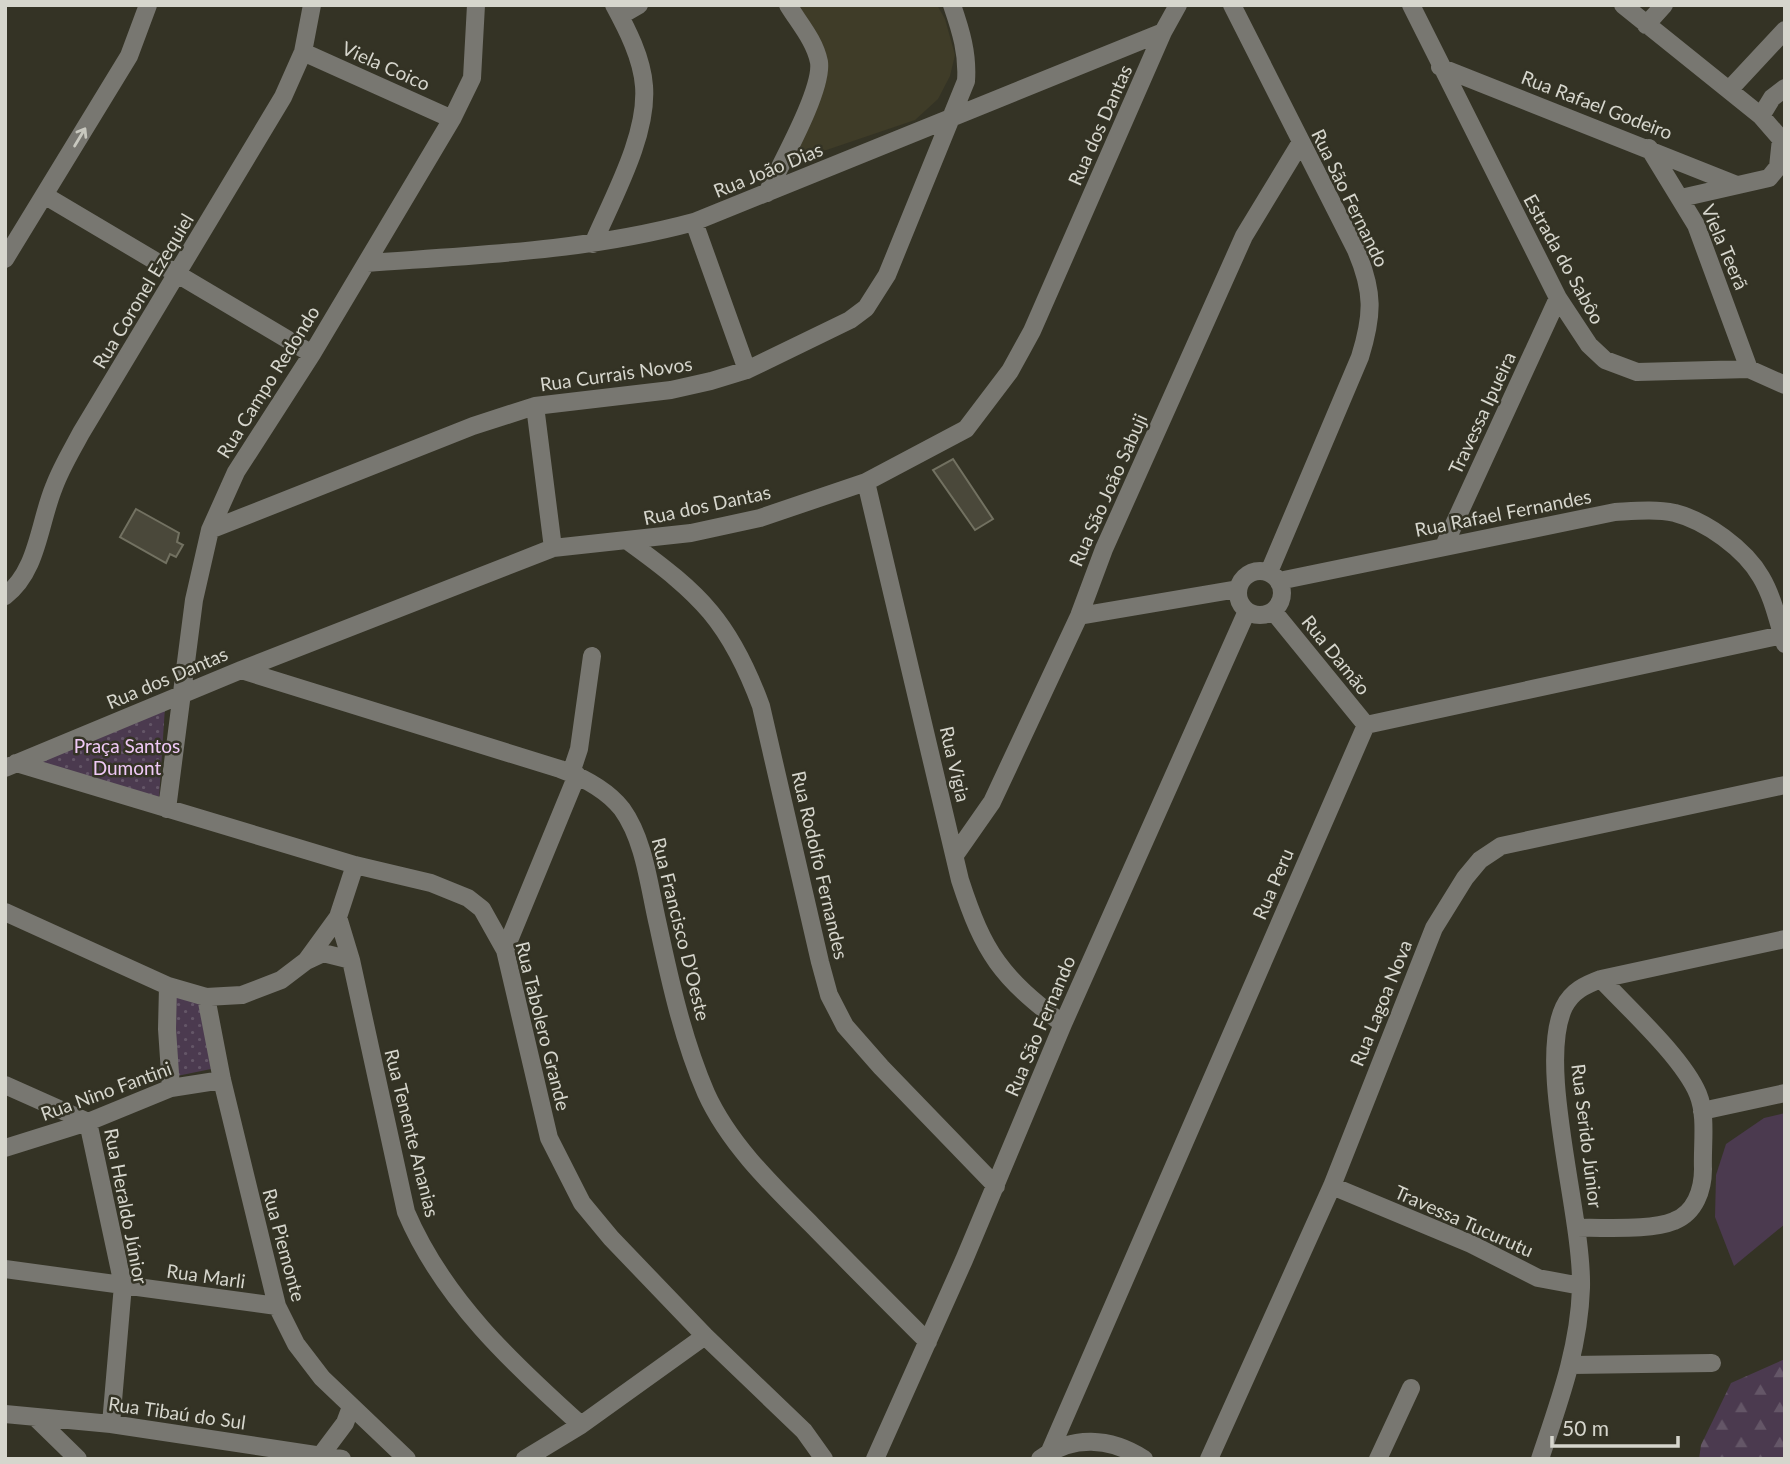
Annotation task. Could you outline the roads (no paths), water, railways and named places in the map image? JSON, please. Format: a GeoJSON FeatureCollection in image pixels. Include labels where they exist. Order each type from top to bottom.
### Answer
{"type":"FeatureCollection","features":[{"type":"Feature","properties":{"kind":"street"},"geometry":{"type":"LineString","coordinates":[[5,259],[129,56],[148,5]]}},
{"type":"Feature","properties":{"kind":"street","name":"Rua Coronel Ezequiel"},"geometry":{"type":"LineString","coordinates":[[5,596],[18,586],[36,549],[54,487],[81,433],[283,97],[303,52],[312,5]]}},
{"type":"Feature","properties":{"kind":"street","name":"Rua Campo Redondo"},"geometry":{"type":"LineString","coordinates":[[167,808],[194,600],[210,530],[236,472],[312,354],[452,119],[472,78],[476,5]]}},
{"type":"Feature","properties":{"kind":"street"},"geometry":{"type":"LineString","coordinates":[[593,244],[633,145],[643,111],[644,86],[639,59],[617,11],[639,5]]}},
{"type":"Feature","properties":{"kind":"street"},"geometry":{"type":"LineString","coordinates":[[767,193],[816,86],[819,63],[808,34],[788,5]]}},
{"type":"Feature","properties":{"kind":"street","name":"Rua Currais Novos"},"geometry":{"type":"LineString","coordinates":[[210,530],[473,426],[535,406],[671,390],[747,370],[826,335],[866,308],[887,275],[966,81],[967,64],[962,33],[952,5]]}},
{"type":"Feature","properties":{"kind":"street","name":"Rua dos Dantas"},"geometry":{"type":"LineString","coordinates":[[11,765],[241,670],[553,548],[629,542],[691,533],[760,518],[866,482],[966,429],[1010,371],[1032,331],[1163,32],[1178,5]]}},
{"type":"Feature","properties":{"kind":"street","name":"Rua São Fernando"},"geometry":{"type":"LineString","coordinates":[[1232,5],[1366,274],[1371,320],[1360,357],[1274,577]]}},
{"type":"Feature","properties":{"kind":"street","name":"Estrada do Sabôo"},"geometry":{"type":"LineString","coordinates":[[1411,5],[1558,298],[1589,345],[1619,368],[1637,372],[1749,369],[1785,385]]}},
{"type":"Feature","properties":{"kind":"street"},"geometry":{"type":"LineString","coordinates":[[1623,5],[1761,116],[1781,139],[1781,171],[1758,183],[1681,198]]}},
{"type":"Feature","properties":{"kind":"street"},"geometry":{"type":"LineString","coordinates":[[1646,25],[1664,5]]}},
{"type":"Feature","properties":{"kind":"street"},"geometry":{"type":"LineString","coordinates":[[1729,90],[1785,30]]}},
{"type":"Feature","properties":{"kind":"street","name":"Rua João Dias"},"geometry":{"type":"LineString","coordinates":[[367,263],[593,244],[694,222],[1163,32]]}},
{"type":"Feature","properties":{"kind":"street","name":"Viela Coico"},"geometry":{"type":"LineString","coordinates":[[303,52],[452,119]]}},
{"type":"Feature","properties":{"kind":"street","name":"Rua Rafael Godeiro"},"geometry":{"type":"LineString","coordinates":[[1440,67],[1737,185]]}},
{"type":"Feature","properties":{"kind":"street"},"geometry":{"type":"LineString","coordinates":[[1761,116],[1772,98],[1785,88]]}},
{"type":"Feature","properties":{"kind":"street","name":"Rua São João Sabuji"},"geometry":{"type":"LineString","coordinates":[[955,855],[992,802],[1079,616],[1104,549],[1244,236],[1301,142]]}},
{"type":"Feature","properties":{"kind":"street","name":"Viela Teerã"},"geometry":{"type":"LineString","coordinates":[[1649,148],[1681,198],[1712,265],[1749,369]]}},
{"type":"Feature","properties":{"kind":"street"},"geometry":{"type":"LineString","coordinates":[[44,195],[312,354]]}},
{"type":"Feature","properties":{"kind":"street"},"geometry":{"type":"LineString","coordinates":[[694,222],[747,370]]}},
{"type":"Feature","properties":{"kind":"street","name":"Travessa Ipueira"},"geometry":{"type":"LineString","coordinates":[[1444,546],[1558,298]]}},
{"type":"Feature","properties":{"kind":"street"},"geometry":{"type":"LineString","coordinates":[[535,406],[553,548]]}},
{"type":"Feature","properties":{"kind":"street","name":"Rua Vigia"},"geometry":{"type":"LineString","coordinates":[[866,482],[960,880],[983,943],[1020,991],[1063,1024]]}},
{"type":"Feature","properties":{"kind":"street","name":"Rua Rafael Fernandes"},"geometry":{"type":"LineString","coordinates":[[1274,577],[1615,512],[1650,510],[1676,514],[1730,542],[1761,576],[1783,639]]}},
{"type":"Feature","properties":{"kind":"street","name":"Rua Rodolfo Fernandes"},"geometry":{"type":"LineString","coordinates":[[629,542],[692,590],[715,614],[748,670],[761,706],[820,962],[829,995],[845,1026],[996,1186]]}},
{"type":"Feature","properties":{"kind":"street"},"geometry":{"type":"LineString","coordinates":[[1250,573],[1274,577],[1283,595],[1273,611],[1262,615],[1247,611],[1239,601],[1238,589],[1250,573]]}},
{"type":"Feature","properties":{"kind":"street"},"geometry":{"type":"LineString","coordinates":[[1079,616],[1238,589]]}},
{"type":"Feature","properties":{"kind":"street","name":"Rua São Fernando"},"geometry":{"type":"LineString","coordinates":[[875,1459],[996,1186],[1063,1024],[1247,611]]}},
{"type":"Feature","properties":{"kind":"street","name":"Rua Damão"},"geometry":{"type":"LineString","coordinates":[[1273,611],[1366,725]]}},
{"type":"Feature","properties":{"kind":"street"},"geometry":{"type":"LineString","coordinates":[[1366,725],[1783,639]]}},
{"type":"Feature","properties":{"kind":"street"},"geometry":{"type":"LineString","coordinates":[[505,950],[574,774],[592,656]]}},
{"type":"Feature","properties":{"kind":"street","name":"Rua Francisco D'Oeste"},"geometry":{"type":"LineString","coordinates":[[241,670],[574,774],[620,806],[633,826],[692,1055],[707,1095],[725,1125],[769,1181],[928,1342]]}},
{"type":"Feature","properties":{"kind":"street","name":"Rua Peru"},"geometry":{"type":"LineString","coordinates":[[1045,1455],[1366,725]]}},
{"type":"Feature","properties":{"kind":"street","name":"Rua Tabolero Grande"},"geometry":{"type":"LineString","coordinates":[[11,765],[167,808],[355,865],[431,883],[468,898],[482,909],[505,950],[549,1138],[582,1203],[611,1238],[705,1336],[804,1431],[824,1459]]}},
{"type":"Feature","properties":{"kind":"street","name":"Rua Lagoa Nova"},"geometry":{"type":"LineString","coordinates":[[1209,1459],[1332,1186],[1434,928],[1459,886],[1480,860],[1501,846],[1533,837],[1785,785]]}},
{"type":"Feature","properties":{"kind":"street"},"geometry":{"type":"LineString","coordinates":[[306,961],[338,916],[355,865]]}},
{"type":"Feature","properties":{"kind":"street"},"geometry":{"type":"LineString","coordinates":[[5,912],[168,986],[206,997],[242,995],[281,980],[306,961],[323,953],[351,960]]}},
{"type":"Feature","properties":{"kind":"street","name":"Rua Tenente Ananias"},"geometry":{"type":"LineString","coordinates":[[338,916],[351,960],[406,1212],[419,1243],[442,1280],[475,1322],[581,1425]]}},
{"type":"Feature","properties":{"kind":"street","name":"Rua Serido Júnior"},"geometry":{"type":"LineString","coordinates":[[1539,1459],[1572,1365],[1581,1286],[1577,1228],[1555,1055],[1558,1025],[1564,1007],[1575,992],[1601,979],[1785,939]]}},
{"type":"Feature","properties":{"kind":"street"},"geometry":{"type":"LineString","coordinates":[[1577,1228],[1672,1223],[1686,1215],[1699,1194],[1703,1178],[1702,1111],[1692,1082],[1601,979]]}},
{"type":"Feature","properties":{"kind":"street"},"geometry":{"type":"LineString","coordinates":[[168,986],[167,1029],[171,1088]]}},
{"type":"Feature","properties":{"kind":"street","name":"Rua Piemonte"},"geometry":{"type":"LineString","coordinates":[[206,997],[222,1080],[277,1306],[296,1344],[322,1378],[407,1459]]}},
{"type":"Feature","properties":{"kind":"street","name":"Rua Nino Fantini"},"geometry":{"type":"LineString","coordinates":[[5,1147],[88,1122],[171,1088],[222,1080]]}},
{"type":"Feature","properties":{"kind":"street"},"geometry":{"type":"LineString","coordinates":[[5,1085],[88,1122]]}},
{"type":"Feature","properties":{"kind":"street"},"geometry":{"type":"LineString","coordinates":[[1702,1111],[1785,1093]]}},
{"type":"Feature","properties":{"kind":"street","name":"Rua Heraldo Júnior"},"geometry":{"type":"LineString","coordinates":[[88,1122],[123,1285],[111,1424]]}},
{"type":"Feature","properties":{"kind":"street","name":"Travessa Tucurutu"},"geometry":{"type":"LineString","coordinates":[[1332,1186],[1471,1244],[1538,1278],[1581,1286]]}},
{"type":"Feature","properties":{"kind":"street","name":"Rua Marli"},"geometry":{"type":"LineString","coordinates":[[5,1269],[277,1306]]}},
{"type":"Feature","properties":{"kind":"street"},"geometry":{"type":"LineString","coordinates":[[525,1459],[581,1425],[705,1336]]}},
{"type":"Feature","properties":{"kind":"street"},"geometry":{"type":"LineString","coordinates":[[1572,1365],[1712,1363]]}},
{"type":"Feature","properties":{"kind":"street"},"geometry":{"type":"LineString","coordinates":[[1378,1459],[1411,1388]]}},
{"type":"Feature","properties":{"kind":"street"},"geometry":{"type":"LineString","coordinates":[[321,1455],[345,1423],[352,1406]]}},
{"type":"Feature","properties":{"kind":"street","name":"Rua Tibaú do Sul"},"geometry":{"type":"LineString","coordinates":[[5,1413],[111,1424],[342,1459]]}},
{"type":"Feature","properties":{"kind":"street"},"geometry":{"type":"LineString","coordinates":[[36,1418],[78,1459]]}},
{"type":"Feature","properties":{"kind":"street"},"geometry":{"type":"LineString","coordinates":[[1045,1455],[1072,1443],[1092,1440],[1115,1445],[1144,1459]]}},
{"type":"Feature","properties":{"kind":"park label","name":"Praça Santos Dumont"},"geometry":{"type":"Point","coordinates":[127,757]}}]}
